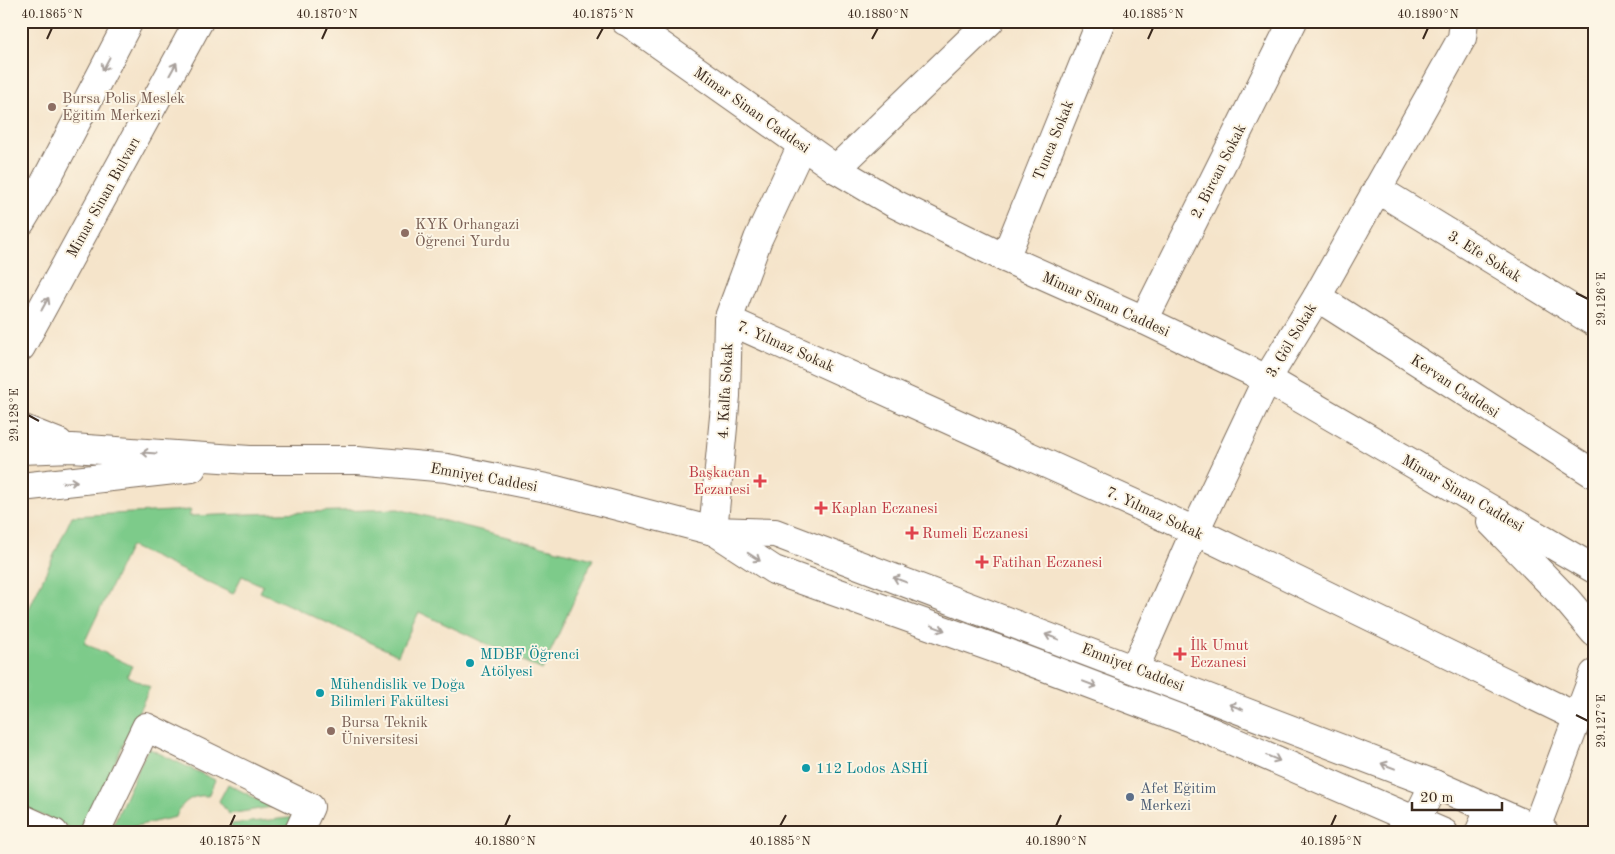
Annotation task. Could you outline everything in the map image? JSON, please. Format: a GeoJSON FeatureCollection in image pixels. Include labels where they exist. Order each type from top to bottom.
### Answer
{"type":"FeatureCollection","features":[{"type":"Feature","properties":{"kind":"street"},"geometry":{"type":"LineString","coordinates":[[21,222],[44,184],[129,21]]}},
{"type":"Feature","properties":{"kind":"street","name":"Mimar Sinan Bulvarı"},"geometry":{"type":"LineString","coordinates":[[21,346],[199,21]]}},
{"type":"Feature","properties":{"kind":"street","name":"Tunca Sokak"},"geometry":{"type":"LineString","coordinates":[[1005,258],[1101,21]]}},
{"type":"Feature","properties":{"kind":"street","name":"2. Bircan Sokak"},"geometry":{"type":"LineString","coordinates":[[1144,320],[1293,21]]}},
{"type":"Feature","properties":{"kind":"street","name":"3. Göl Sokak"},"geometry":{"type":"LineString","coordinates":[[1135,668],[1267,379],[1317,297],[1462,38],[1464,21]]}},
{"type":"Feature","properties":{"kind":"street","name":"Mimar Sinan Caddesi"},"geometry":{"type":"LineString","coordinates":[[627,22],[836,169],[895,204],[1005,258],[1144,320],[1267,379],[1594,570]]}},
{"type":"Feature","properties":{"kind":"street"},"geometry":{"type":"LineString","coordinates":[[836,169],[985,23]]}},
{"type":"Feature","properties":{"kind":"street","name":"4. Kalfa Sokak"},"geometry":{"type":"LineString","coordinates":[[713,531],[726,396],[728,320],[758,239],[802,145]]}},
{"type":"Feature","properties":{"kind":"street","name":"3. Efe Sokak"},"geometry":{"type":"LineString","coordinates":[[1377,189],[1594,322]]}},
{"type":"Feature","properties":{"kind":"street","name":"Kervan Caddesi"},"geometry":{"type":"LineString","coordinates":[[1317,297],[1594,474]]}},
{"type":"Feature","properties":{"kind":"street","name":"7. Yılmaz Sokak"},"geometry":{"type":"LineString","coordinates":[[728,320],[1196,531],[1585,714]]}},
{"type":"Feature","properties":{"kind":"street"},"geometry":{"type":"LineString","coordinates":[[21,428],[72,448]]}},
{"type":"Feature","properties":{"kind":"street"},"geometry":{"type":"LineString","coordinates":[[21,450],[72,448],[250,460]]}},
{"type":"Feature","properties":{"kind":"street"},"geometry":{"type":"LineString","coordinates":[[21,487],[250,460]]}},
{"type":"Feature","properties":{"kind":"street","name":"Emniyet Caddesi"},"geometry":{"type":"LineString","coordinates":[[250,460],[358,460],[447,468],[556,490],[713,531],[775,533],[1135,668],[1434,784],[1541,830]]}},
{"type":"Feature","properties":{"kind":"street"},"geometry":{"type":"LineString","coordinates":[[1448,484],[1501,531],[1567,600],[1594,632]]}},
{"type":"Feature","properties":{"kind":"street","name":"Emniyet Caddesi"},"geometry":{"type":"LineString","coordinates":[[713,531],[774,570],[1005,652],[1182,719],[1413,827],[1444,833]]}},
{"type":"Feature","properties":{"kind":"street"},"geometry":{"type":"LineString","coordinates":[[1541,830],[1585,714],[1594,674]]}},
{"type":"Feature","properties":{"kind":"street"},"geometry":{"type":"LineString","coordinates":[[99,832],[146,727],[310,808],[298,833]]}},
{"type":"Feature","properties":{"kind":"street"},"geometry":{"type":"LineString","coordinates":[[1413,827],[1434,784]]}},
{"type":"Feature","properties":{"kind":"street"},"geometry":{"type":"LineString","coordinates":[[1479,833],[1490,808]]}},
{"type":"Feature","properties":{"kind":"street"},"geometry":{"type":"LineString","coordinates":[[21,818],[54,833]]}},
{"type":"Feature","properties":{"kind":"green space"},"geometry":{"type":"Polygon","coordinates":[[[398,509],[593,559],[542,670],[419,612],[398,655],[260,592],[263,586],[242,576],[233,594],[130,546],[84,643],[132,666],[127,676],[150,687],[82,833],[21,806],[21,626],[72,516],[191,510],[189,516],[398,509]]]}},
{"type":"Feature","properties":{"kind":"green space"},"geometry":{"type":"Polygon","coordinates":[[[148,748],[215,780],[208,796],[192,798],[184,804],[176,817],[118,830],[112,827],[148,748]]]}},
{"type":"Feature","properties":{"kind":"green space"},"geometry":{"type":"Polygon","coordinates":[[[228,784],[272,807],[229,814],[219,801],[228,784]]]}},
{"type":"Feature","properties":{"kind":"green space"},"geometry":{"type":"Polygon","coordinates":[[[298,817],[290,833],[230,833],[232,824],[298,817]]]}},
{"type":"Feature","properties":{"kind":"place","name":"Bursa Polis Meslek Eğitim Merkezi"},"geometry":{"type":"Point","coordinates":[52,107]}},
{"type":"Feature","properties":{"kind":"place","name":"KYK Orhangazi Öğrenci Yurdu"},"geometry":{"type":"Point","coordinates":[405,233]}},
{"type":"Feature","properties":{"kind":"place","name":"Başkacan Eczanesi"},"geometry":{"type":"Point","coordinates":[760,481]}},
{"type":"Feature","properties":{"kind":"place","name":"Kaplan Eczanesi"},"geometry":{"type":"Point","coordinates":[821,508]}},
{"type":"Feature","properties":{"kind":"place","name":"Rumeli Eczanesi"},"geometry":{"type":"Point","coordinates":[912,533]}},
{"type":"Feature","properties":{"kind":"place","name":"Fatihan Eczanesi"},"geometry":{"type":"Point","coordinates":[982,562]}},
{"type":"Feature","properties":{"kind":"place","name":"İlk Umut Eczanesi"},"geometry":{"type":"Point","coordinates":[1180,654]}},
{"type":"Feature","properties":{"kind":"place","name":"MDBF Öğrenci Atölyesi"},"geometry":{"type":"Point","coordinates":[470,663]}},
{"type":"Feature","properties":{"kind":"place","name":"Mühendislik ve Doğa Bilimleri Fakültesi"},"geometry":{"type":"Point","coordinates":[320,693]}},
{"type":"Feature","properties":{"kind":"place","name":"Bursa Teknik Üniversitesi"},"geometry":{"type":"Point","coordinates":[331,731]}},
{"type":"Feature","properties":{"kind":"place","name":"112 Lodos ASHİ"},"geometry":{"type":"Point","coordinates":[806,768]}},
{"type":"Feature","properties":{"kind":"place","name":"Afet Eğitim Merkezi"},"geometry":{"type":"Point","coordinates":[1130,797]}}]}
